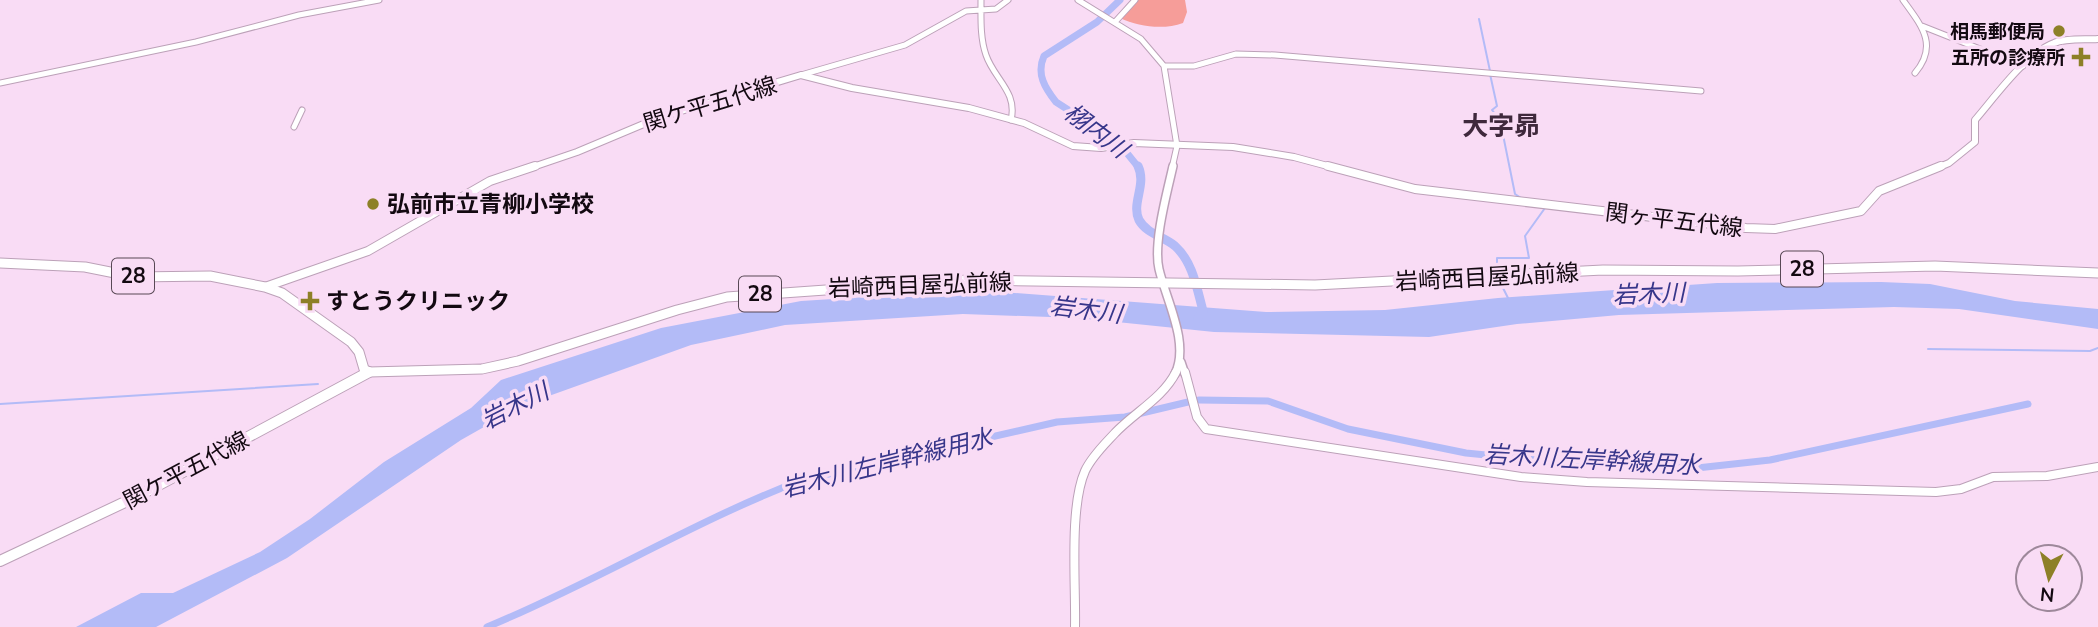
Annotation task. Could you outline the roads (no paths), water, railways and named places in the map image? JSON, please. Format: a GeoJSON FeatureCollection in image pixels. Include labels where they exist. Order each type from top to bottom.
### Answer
{"type":"FeatureCollection","features":[{"type":"Feature","properties":{"kind":"main road","name":"関ヶ平五代線"},"geometry":{"type":"LineString","coordinates":[[1177,146],[1221,146],[1268,152],[1415,189],[1766,230],[1861,211],[1879,191],[1949,163],[1973,145],[1975,120],[2022,66],[2057,41],[2098,39]]}},
{"type":"Feature","properties":{"kind":"main road","name":"関ケ平五代線"},"geometry":{"type":"LineString","coordinates":[[265,287],[368,251],[490,181],[577,152],[658,118],[801,75],[924,101],[954,104],[1032,126],[1068,145],[1094,148],[1128,144],[1177,146]]}},
{"type":"Feature","properties":{"kind":"main road","name":"28"},"geometry":{"type":"LineString","coordinates":[[0,263],[85,267],[142,277],[210,276],[265,287],[282,293],[351,342],[359,352],[364,369],[369,372]]}},
{"type":"Feature","properties":{"kind":"main road","name":"岩崎西目屋弘前線"},"geometry":{"type":"LineString","coordinates":[[369,372],[470,370],[500,366],[693,305],[741,295],[967,280],[1163,286],[1179,283],[1343,285],[1603,270],[1738,271],[1935,265],[2098,273]]}},
{"type":"Feature","properties":{"kind":"main road","name":"関ケ平五代線"},"geometry":{"type":"LineString","coordinates":[[0,561],[66,533],[168,481],[369,372]]}},
{"type":"Feature","properties":{"kind":"street"},"geometry":{"type":"LineString","coordinates":[[0,83],[196,42],[299,15],[379,0]]}},
{"type":"Feature","properties":{"kind":"street"},"geometry":{"type":"LineString","coordinates":[[981,0],[986,55],[993,71],[1014,101],[1011,120]]}},
{"type":"Feature","properties":{"kind":"street"},"geometry":{"type":"LineString","coordinates":[[801,75],[905,45],[966,11],[996,9],[1008,0]]}},
{"type":"Feature","properties":{"kind":"street"},"geometry":{"type":"LineString","coordinates":[[1078,0],[1150,46],[1164,66],[1177,146],[1160,231],[1158,265],[1178,338],[1181,362],[1188,375],[1199,422],[1206,429],[1481,473],[1587,482],[1936,492],[1961,489],[1993,477],[2047,476],[2098,467]]}},
{"type":"Feature","properties":{"kind":"street"},"geometry":{"type":"LineString","coordinates":[[1112,21],[1135,0]]}},
{"type":"Feature","properties":{"kind":"street"},"geometry":{"type":"LineString","coordinates":[[1903,0],[1926,30],[1925,61],[1915,72]]}},
{"type":"Feature","properties":{"kind":"street"},"geometry":{"type":"LineString","coordinates":[[1922,26],[2022,66]]}},
{"type":"Feature","properties":{"kind":"street"},"geometry":{"type":"LineString","coordinates":[[1164,66],[1194,66],[1236,54],[1295,56],[1700,91]]}},
{"type":"Feature","properties":{"kind":"street"},"geometry":{"type":"LineString","coordinates":[[294,127],[302,110]]}},
{"type":"Feature","properties":{"kind":"street"},"geometry":{"type":"LineString","coordinates":[[1075,627],[1079,487],[1091,460],[1169,386],[1181,362]]}},
{"type":"Feature","properties":{"kind":"water","name":"岩木川"},"geometry":{"type":"Polygon","coordinates":[[[1717,283],[1930,284],[2015,301],[2098,309],[2098,329],[1959,309],[1894,307],[1619,315],[1517,324],[1429,337],[1214,332],[1078,318],[963,314],[785,325],[691,345],[521,406],[461,440],[287,558],[156,627],[76,627],[141,593],[173,593],[260,552],[310,519],[384,462],[471,408],[501,380],[661,328],[801,301],[976,290],[1266,312],[1385,310],[1498,298],[1717,283]]]}},
{"type":"Feature","properties":{"kind":"waterway","name":"栩内川"},"geometry":{"type":"LineString","coordinates":[[1120,0],[1097,22],[1044,56],[1041,75],[1056,102],[1118,142],[1138,167]]}},
{"type":"Feature","properties":{"kind":"waterway"},"geometry":{"type":"LineString","coordinates":[[1479,19],[1490,71]]}},
{"type":"Feature","properties":{"kind":"waterway"},"geometry":{"type":"LineString","coordinates":[[1490,74],[1497,106],[1492,110],[1500,120],[1515,194],[1521,198]]}},
{"type":"Feature","properties":{"kind":"waterway","name":"栩内川"},"geometry":{"type":"LineString","coordinates":[[1138,167],[1141,180],[1137,207],[1139,220],[1151,232],[1175,246],[1186,260],[1194,276],[1203,311],[1198,318]]}},
{"type":"Feature","properties":{"kind":"waterway"},"geometry":{"type":"LineString","coordinates":[[1497,273],[1497,258],[1529,258],[1525,236],[1545,208]]}},
{"type":"Feature","properties":{"kind":"waterway"},"geometry":{"type":"LineString","coordinates":[[1498,278],[1508,298]]}},
{"type":"Feature","properties":{"kind":"waterway"},"geometry":{"type":"LineString","coordinates":[[1928,349],[2090,351],[2098,348]]}},
{"type":"Feature","properties":{"kind":"waterway"},"geometry":{"type":"LineString","coordinates":[[0,404],[318,384]]}},
{"type":"Feature","properties":{"kind":"waterway","name":"岩木川左岸幹線用水"},"geometry":{"type":"LineString","coordinates":[[1199,400],[1268,401],[1348,429],[1466,453],[1565,463],[1697,468],[1770,460],[2028,404]]}},
{"type":"Feature","properties":{"kind":"waterway","name":"岩木川左岸幹線用水"},"geometry":{"type":"LineString","coordinates":[[487,627],[722,514],[802,480],[1057,422],[1125,417],[1188,402]]}},
{"type":"Feature","properties":{"kind":"place","name":"相馬郵便局"},"geometry":{"type":"Point","coordinates":[2059,31]}},
{"type":"Feature","properties":{"kind":"place","name":"五所の診療所"},"geometry":{"type":"Point","coordinates":[2081,57]}},
{"type":"Feature","properties":{"kind":"place","name":"弘前市立青柳小学校"},"geometry":{"type":"Point","coordinates":[373,204]}},
{"type":"Feature","properties":{"kind":"place","name":"すとうクリニック"},"geometry":{"type":"Point","coordinates":[310,301]}},
{"type":"Feature","properties":{"kind":"district","name":"大字昴"},"geometry":{"type":"Point","coordinates":[1501,126]}}]}
